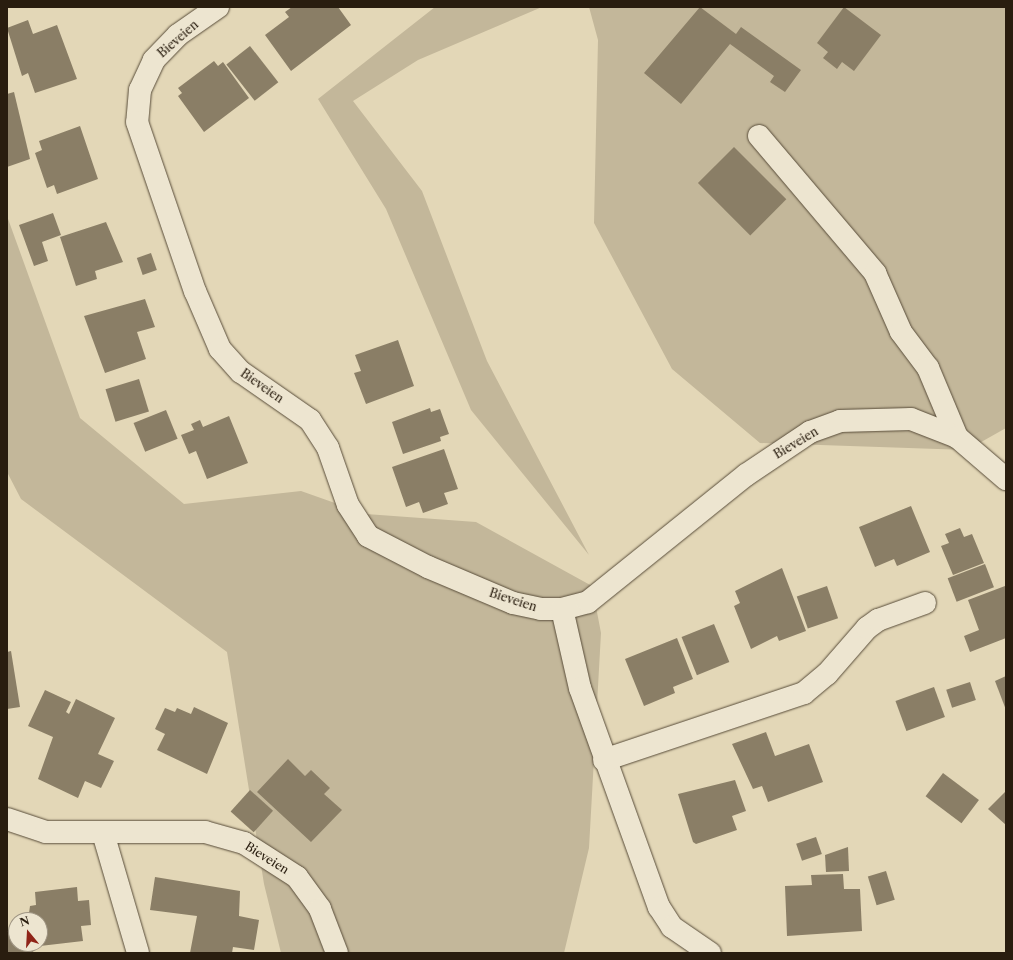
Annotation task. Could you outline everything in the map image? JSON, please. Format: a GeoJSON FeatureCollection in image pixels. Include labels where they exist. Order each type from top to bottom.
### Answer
{"type":"FeatureCollection","features":[{"type":"Feature","properties":{"kind":"street","name":"Bieveien"},"geometry":{"type":"LineString","coordinates":[[218,7],[178,35],[154,60],[140,90],[137,122],[194,291],[220,349],[241,372],[310,420],[328,448],[348,505],[368,536],[428,567],[513,603],[541,609],[562,609],[588,602],[746,475],[810,432],[840,421],[880,417],[911,419],[956,437],[1006,479]]}},
{"type":"Feature","properties":{"kind":"street","name":"Bieveien"},"geometry":{"type":"LineString","coordinates":[[759,136],[875,273],[901,332],[928,368],[956,437]]}},
{"type":"Feature","properties":{"kind":"street"},"geometry":{"type":"LineString","coordinates":[[604,760],[804,692],[827,674],[867,628],[878,620],[925,603]]}},
{"type":"Feature","properties":{"kind":"street"},"geometry":{"type":"LineString","coordinates":[[562,609],[580,688],[604,760],[659,907],[672,927],[710,953]]}},
{"type":"Feature","properties":{"kind":"street","name":"Bieveien"},"geometry":{"type":"LineString","coordinates":[[7,819],[46,832],[205,832],[244,843],[297,877],[320,909],[337,953]]}},
{"type":"Feature","properties":{"kind":"street"},"geometry":{"type":"LineString","coordinates":[[103,833],[138,953]]}},
{"type":"Feature","properties":{"kind":"shaded area"},"geometry":{"type":"Polygon","coordinates":[[[435,7],[542,7],[418,60],[353,101],[422,191],[487,361],[589,555],[471,410],[386,209],[318,99],[435,7]]]}},
{"type":"Feature","properties":{"kind":"shaded area"},"geometry":{"type":"Polygon","coordinates":[[[589,7],[1006,7],[1006,428],[967,450],[760,443],[672,369],[594,223],[598,40],[589,7]]]}},
{"type":"Feature","properties":{"kind":"shaded area"},"geometry":{"type":"Polygon","coordinates":[[[7,216],[80,418],[184,504],[301,491],[366,514],[476,522],[592,586],[601,633],[589,848],[564,953],[281,953],[264,884],[227,652],[21,499],[7,472],[7,216]]]}},
{"type":"Feature","properties":{"kind":"building"},"geometry":{"type":"Polygon","coordinates":[[[292,7],[338,7],[351,25],[291,71],[265,35],[289,17],[285,12],[292,7]]]}},
{"type":"Feature","properties":{"kind":"building"},"geometry":{"type":"Polygon","coordinates":[[[700,7],[736,34],[741,27],[801,70],[785,92],[770,82],[774,76],[730,44],[681,104],[644,73],[700,7]]]}},
{"type":"Feature","properties":{"kind":"building"},"geometry":{"type":"Polygon","coordinates":[[[844,7],[881,35],[854,71],[842,62],[837,69],[823,58],[828,52],[817,43],[844,7]]]}},
{"type":"Feature","properties":{"kind":"building"},"geometry":{"type":"Polygon","coordinates":[[[28,20],[33,34],[57,25],[77,79],[35,93],[28,73],[22,76],[7,28],[28,20]]]}},
{"type":"Feature","properties":{"kind":"building"},"geometry":{"type":"Polygon","coordinates":[[[250,46],[278,82],[255,101],[226,64],[250,46]]]}},
{"type":"Feature","properties":{"kind":"building"},"geometry":{"type":"Polygon","coordinates":[[[214,61],[218,66],[223,62],[249,98],[204,132],[178,96],[182,93],[178,88],[214,61]]]}},
{"type":"Feature","properties":{"kind":"building"},"geometry":{"type":"Polygon","coordinates":[[[14,92],[30,159],[7,167],[7,94],[14,92]]]}},
{"type":"Feature","properties":{"kind":"building"},"geometry":{"type":"Polygon","coordinates":[[[80,126],[98,179],[57,194],[54,185],[47,188],[35,153],[42,150],[39,141],[80,126]]]}},
{"type":"Feature","properties":{"kind":"building"},"geometry":{"type":"Polygon","coordinates":[[[734,147],[786,199],[750,235],[698,183],[734,147]]]}},
{"type":"Feature","properties":{"kind":"building"},"geometry":{"type":"Polygon","coordinates":[[[53,213],[61,235],[42,242],[48,261],[34,266],[19,225],[53,213]]]}},
{"type":"Feature","properties":{"kind":"building"},"geometry":{"type":"Polygon","coordinates":[[[106,222],[123,262],[95,271],[97,279],[76,286],[60,237],[106,222]]]}},
{"type":"Feature","properties":{"kind":"building"},"geometry":{"type":"Polygon","coordinates":[[[151,253],[157,270],[143,275],[137,258],[151,253]]]}},
{"type":"Feature","properties":{"kind":"building"},"geometry":{"type":"Polygon","coordinates":[[[145,299],[155,327],[137,332],[146,359],[105,373],[84,316],[145,299]]]}},
{"type":"Feature","properties":{"kind":"building"},"geometry":{"type":"Polygon","coordinates":[[[398,340],[414,386],[366,404],[354,373],[361,371],[355,355],[398,340]]]}},
{"type":"Feature","properties":{"kind":"building"},"geometry":{"type":"Polygon","coordinates":[[[139,379],[149,412],[115,422],[106,389],[139,379]]]}},
{"type":"Feature","properties":{"kind":"building"},"geometry":{"type":"Polygon","coordinates":[[[430,408],[431,412],[440,409],[449,434],[440,437],[441,441],[403,454],[392,422],[430,408]]]}},
{"type":"Feature","properties":{"kind":"building"},"geometry":{"type":"Polygon","coordinates":[[[166,410],[178,439],[145,452],[134,423],[166,410]]]}},
{"type":"Feature","properties":{"kind":"building"},"geometry":{"type":"Polygon","coordinates":[[[229,416],[248,463],[207,479],[196,451],[189,454],[181,435],[194,430],[191,424],[200,420],[203,427],[229,416]]]}},
{"type":"Feature","properties":{"kind":"building"},"geometry":{"type":"Polygon","coordinates":[[[444,449],[458,489],[444,493],[448,504],[423,513],[419,502],[406,507],[392,467],[444,449]]]}},
{"type":"Feature","properties":{"kind":"building"},"geometry":{"type":"Polygon","coordinates":[[[911,506],[930,552],[897,566],[894,559],[875,567],[859,527],[911,506]]]}},
{"type":"Feature","properties":{"kind":"building"},"geometry":{"type":"Polygon","coordinates":[[[960,528],[964,537],[972,534],[984,563],[953,575],[941,546],[949,543],[945,534],[960,528]]]}},
{"type":"Feature","properties":{"kind":"building"},"geometry":{"type":"Polygon","coordinates":[[[985,564],[994,587],[957,602],[948,578],[985,564]]]}},
{"type":"Feature","properties":{"kind":"building"},"geometry":{"type":"Polygon","coordinates":[[[782,568],[806,631],[779,641],[777,636],[751,649],[734,606],[740,603],[735,591],[782,568]]]}},
{"type":"Feature","properties":{"kind":"building"},"geometry":{"type":"Polygon","coordinates":[[[827,586],[838,618],[808,629],[797,596],[827,586]]]}},
{"type":"Feature","properties":{"kind":"building"},"geometry":{"type":"Polygon","coordinates":[[[1005,586],[1006,638],[970,652],[964,636],[979,630],[968,600],[1005,586]]]}},
{"type":"Feature","properties":{"kind":"building"},"geometry":{"type":"Polygon","coordinates":[[[714,624],[729,662],[697,675],[682,637],[714,624]]]}},
{"type":"Feature","properties":{"kind":"building"},"geometry":{"type":"Polygon","coordinates":[[[677,638],[693,679],[673,687],[675,693],[644,706],[625,659],[677,638]]]}},
{"type":"Feature","properties":{"kind":"building"},"geometry":{"type":"Polygon","coordinates":[[[11,651],[20,707],[7,709],[7,652],[11,651]]]}},
{"type":"Feature","properties":{"kind":"building"},"geometry":{"type":"Polygon","coordinates":[[[1006,676],[1006,710],[995,681],[1006,676]]]}},
{"type":"Feature","properties":{"kind":"building"},"geometry":{"type":"Polygon","coordinates":[[[970,682],[976,700],[952,708],[946,690],[970,682]]]}},
{"type":"Feature","properties":{"kind":"building"},"geometry":{"type":"Polygon","coordinates":[[[934,687],[945,717],[906,731],[895,701],[934,687]]]}},
{"type":"Feature","properties":{"kind":"building"},"geometry":{"type":"Polygon","coordinates":[[[45,690],[71,702],[66,712],[69,714],[76,699],[115,718],[98,754],[114,761],[101,788],[85,781],[78,798],[38,779],[53,737],[28,726],[45,690]]]}},
{"type":"Feature","properties":{"kind":"building"},"geometry":{"type":"Polygon","coordinates":[[[194,707],[228,723],[207,774],[157,750],[165,734],[155,729],[165,708],[175,712],[177,708],[191,714],[194,707]]]}},
{"type":"Feature","properties":{"kind":"building"},"geometry":{"type":"Polygon","coordinates":[[[766,732],[775,756],[809,744],[823,782],[768,802],[762,786],[753,789],[732,744],[766,732]]]}},
{"type":"Feature","properties":{"kind":"building"},"geometry":{"type":"Polygon","coordinates":[[[288,759],[305,776],[311,770],[330,788],[324,794],[342,810],[311,842],[257,792],[288,759]]]}},
{"type":"Feature","properties":{"kind":"building"},"geometry":{"type":"Polygon","coordinates":[[[943,773],[979,800],[961,823],[926,796],[943,773]]]}},
{"type":"Feature","properties":{"kind":"building"},"geometry":{"type":"Polygon","coordinates":[[[735,780],[746,811],[732,816],[737,830],[696,844],[693,842],[678,794],[735,780]]]}},
{"type":"Feature","properties":{"kind":"building"},"geometry":{"type":"Polygon","coordinates":[[[250,790],[273,811],[254,832],[231,812],[250,790]]]}},
{"type":"Feature","properties":{"kind":"building"},"geometry":{"type":"Polygon","coordinates":[[[1006,791],[1006,825],[988,809],[1006,791]]]}},
{"type":"Feature","properties":{"kind":"building"},"geometry":{"type":"Polygon","coordinates":[[[816,837],[822,854],[802,861],[796,844],[816,837]]]}},
{"type":"Feature","properties":{"kind":"building"},"geometry":{"type":"Polygon","coordinates":[[[848,847],[849,871],[826,872],[825,855],[848,847]]]}},
{"type":"Feature","properties":{"kind":"building"},"geometry":{"type":"Polygon","coordinates":[[[886,871],[895,900],[877,905],[868,877],[886,871]]]}},
{"type":"Feature","properties":{"kind":"building"},"geometry":{"type":"Polygon","coordinates":[[[843,874],[844,889],[860,889],[862,931],[787,936],[785,886],[812,885],[811,875],[843,874]]]}},
{"type":"Feature","properties":{"kind":"building"},"geometry":{"type":"Polygon","coordinates":[[[155,877],[240,891],[239,916],[259,920],[254,950],[233,947],[232,953],[190,953],[197,916],[150,910],[155,877]]]}},
{"type":"Feature","properties":{"kind":"building"},"geometry":{"type":"Polygon","coordinates":[[[77,887],[78,901],[89,900],[91,925],[81,926],[83,941],[48,945],[48,912],[29,912],[30,906],[36,905],[35,892],[77,887]]]}},
{"type":"Feature","properties":{"kind":"building"},"geometry":{"type":"Polygon","coordinates":[[[7,932],[8,952],[35,953],[7,953],[7,932]]]}}]}
